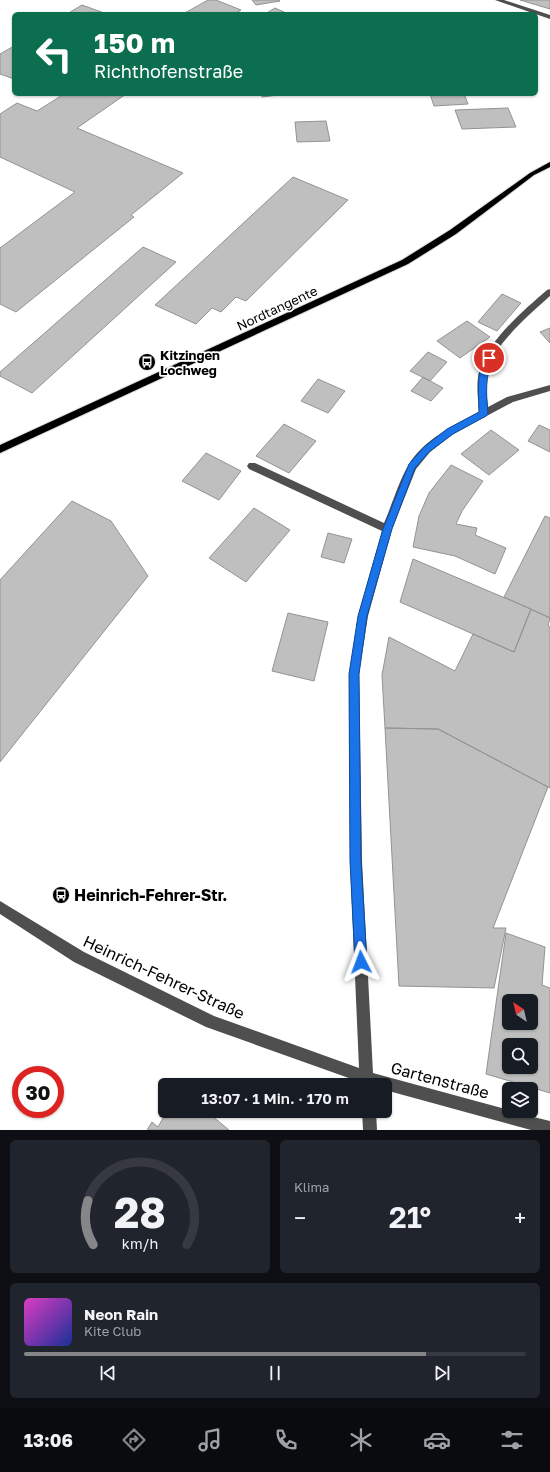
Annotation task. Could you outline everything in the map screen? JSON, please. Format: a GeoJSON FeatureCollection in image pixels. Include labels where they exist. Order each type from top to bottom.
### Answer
{"type":"FeatureCollection","features":[{"type":"Feature","properties":{"kind":"main road","name":"Nordtangente"},"geometry":{"type":"LineString","coordinates":[[0,449],[405,262],[447,236],[532,174],[550,164]]}},
{"type":"Feature","properties":{"kind":"street"},"geometry":{"type":"LineString","coordinates":[[498,0],[535,12]]}},
{"type":"Feature","properties":{"kind":"street"},"geometry":{"type":"LineString","coordinates":[[538,13],[550,17]]}},
{"type":"Feature","properties":{"kind":"street"},"geometry":{"type":"LineString","coordinates":[[484,414],[482,386],[483,372],[489,358],[508,332],[550,292]]}},
{"type":"Feature","properties":{"kind":"street"},"geometry":{"type":"LineString","coordinates":[[367,1078],[356,861],[354,674],[363,616],[387,529],[412,467],[426,450],[450,432],[510,399],[550,388]]}},
{"type":"Feature","properties":{"kind":"street"},"geometry":{"type":"LineString","coordinates":[[252,466],[387,529]]}},
{"type":"Feature","properties":{"kind":"street","name":"Heinrich-Fehrer-Straße"},"geometry":{"type":"LineString","coordinates":[[0,907],[78,957],[210,1022],[357,1078]]}},
{"type":"Feature","properties":{"kind":"street","name":"Gartenstraße"},"geometry":{"type":"LineString","coordinates":[[392,1088],[550,1128]]}},
{"type":"Feature","properties":{"kind":"street"},"geometry":{"type":"LineString","coordinates":[[369,1118],[370,1130]]}},
{"type":"Feature","properties":{"kind":"building"},"geometry":{"type":"Polygon","coordinates":[[[208,0],[216,0],[241,10],[238,12],[187,12],[208,0]]]}},
{"type":"Feature","properties":{"kind":"building"},"geometry":{"type":"Polygon","coordinates":[[[252,0],[279,0],[280,1],[256,5],[252,0]]]}},
{"type":"Feature","properties":{"kind":"building"},"geometry":{"type":"Polygon","coordinates":[[[520,0],[550,0],[550,9],[520,0]]]}},
{"type":"Feature","properties":{"kind":"building"},"geometry":{"type":"Polygon","coordinates":[[[82,5],[101,12],[70,12],[82,5]]]}},
{"type":"Feature","properties":{"kind":"building"},"geometry":{"type":"Polygon","coordinates":[[[275,8],[284,12],[268,12],[275,8]]]}},
{"type":"Feature","properties":{"kind":"building"},"geometry":{"type":"Polygon","coordinates":[[[12,47],[12,78],[0,74],[0,54],[12,47]]]}},
{"type":"Feature","properties":{"kind":"building"},"geometry":{"type":"Polygon","coordinates":[[[61,96],[123,96],[77,128],[183,173],[131,215],[134,217],[16,312],[0,304],[0,248],[75,192],[0,157],[0,114],[17,103],[37,111],[61,96]]]}},
{"type":"Feature","properties":{"kind":"building"},"geometry":{"type":"Polygon","coordinates":[[[431,96],[465,96],[468,104],[434,106],[431,96]]]}},
{"type":"Feature","properties":{"kind":"building"},"geometry":{"type":"Polygon","coordinates":[[[508,108],[516,127],[462,129],[455,110],[508,108]]]}},
{"type":"Feature","properties":{"kind":"building"},"geometry":{"type":"Polygon","coordinates":[[[326,121],[330,141],[297,142],[295,122],[326,121]]]}},
{"type":"Feature","properties":{"kind":"building"},"geometry":{"type":"Polygon","coordinates":[[[293,177],[348,200],[246,301],[236,297],[221,312],[212,308],[196,324],[155,305],[293,177]]]}},
{"type":"Feature","properties":{"kind":"building"},"geometry":{"type":"Polygon","coordinates":[[[143,247],[176,262],[32,393],[0,376],[0,372],[143,247]]]}},
{"type":"Feature","properties":{"kind":"building"},"geometry":{"type":"Polygon","coordinates":[[[502,294],[521,303],[497,331],[478,322],[502,294]]]}},
{"type":"Feature","properties":{"kind":"building"},"geometry":{"type":"Polygon","coordinates":[[[467,321],[490,337],[460,358],[437,341],[467,321]]]}},
{"type":"Feature","properties":{"kind":"building"},"geometry":{"type":"Polygon","coordinates":[[[550,328],[550,343],[540,332],[550,328]]]}},
{"type":"Feature","properties":{"kind":"building"},"geometry":{"type":"Polygon","coordinates":[[[428,352],[447,362],[430,381],[410,371],[428,352]]]}},
{"type":"Feature","properties":{"kind":"building"},"geometry":{"type":"Polygon","coordinates":[[[423,377],[443,388],[431,401],[411,391],[423,377]]]}},
{"type":"Feature","properties":{"kind":"building"},"geometry":{"type":"Polygon","coordinates":[[[318,379],[345,391],[328,413],[301,401],[318,379]]]}},
{"type":"Feature","properties":{"kind":"building"},"geometry":{"type":"Polygon","coordinates":[[[284,424],[316,441],[289,473],[256,456],[284,424]]]}},
{"type":"Feature","properties":{"kind":"building"},"geometry":{"type":"Polygon","coordinates":[[[539,425],[550,430],[550,452],[528,441],[539,425]]]}},
{"type":"Feature","properties":{"kind":"building"},"geometry":{"type":"Polygon","coordinates":[[[491,430],[519,450],[489,475],[461,454],[491,430]]]}},
{"type":"Feature","properties":{"kind":"building"},"geometry":{"type":"Polygon","coordinates":[[[206,453],[241,471],[219,500],[182,481],[206,453]]]}},
{"type":"Feature","properties":{"kind":"building"},"geometry":{"type":"Polygon","coordinates":[[[451,465],[483,481],[462,511],[456,524],[477,528],[475,535],[506,548],[495,574],[455,556],[413,547],[419,516],[429,493],[451,465]]]}},
{"type":"Feature","properties":{"kind":"building"},"geometry":{"type":"Polygon","coordinates":[[[72,501],[111,521],[148,576],[0,762],[0,580],[72,501]]]}},
{"type":"Feature","properties":{"kind":"building"},"geometry":{"type":"Polygon","coordinates":[[[254,508],[290,530],[246,582],[209,558],[254,508]]]}},
{"type":"Feature","properties":{"kind":"building"},"geometry":{"type":"Polygon","coordinates":[[[545,516],[550,518],[550,618],[504,597],[545,516]]]}},
{"type":"Feature","properties":{"kind":"building"},"geometry":{"type":"Polygon","coordinates":[[[328,533],[352,539],[344,563],[321,557],[328,533]]]}},
{"type":"Feature","properties":{"kind":"building"},"geometry":{"type":"Polygon","coordinates":[[[413,559],[531,609],[514,652],[400,602],[413,559]]]}},
{"type":"Feature","properties":{"kind":"building"},"geometry":{"type":"Polygon","coordinates":[[[531,609],[550,618],[548,626],[550,627],[550,788],[438,729],[385,728],[382,675],[389,637],[455,671],[473,634],[514,652],[531,609]]]}},
{"type":"Feature","properties":{"kind":"building"},"geometry":{"type":"Polygon","coordinates":[[[288,613],[328,622],[314,681],[272,671],[288,613]]]}},
{"type":"Feature","properties":{"kind":"building"},"geometry":{"type":"Polygon","coordinates":[[[385,728],[438,729],[548,787],[493,928],[506,928],[494,988],[399,986],[385,728]]]}},
{"type":"Feature","properties":{"kind":"building"},"geometry":{"type":"Polygon","coordinates":[[[506,933],[545,947],[542,985],[550,988],[550,1093],[538,1089],[538,1082],[513,1082],[486,1074],[506,933]]]}},
{"type":"Feature","properties":{"kind":"building"},"geometry":{"type":"Polygon","coordinates":[[[163,1118],[214,1118],[229,1130],[147,1130],[152,1122],[158,1127],[163,1118]]]}},
{"type":"Feature","properties":{"kind":"place","name":"Kitzingen Lochweg"},"geometry":{"type":"Point","coordinates":[147,362]}},
{"type":"Feature","properties":{"kind":"place","name":"Heinrich-Fehrer-Str."},"geometry":{"type":"Point","coordinates":[61,895]}},
{"type":"Feature","properties":{"kind":"route"},"geometry":{"type":"LineString","coordinates":[[361,962],[356,861],[354,674],[363,616],[387,529],[412,467],[426,450],[450,432],[484,414],[482,386],[483,372],[489,358]]}}]}
